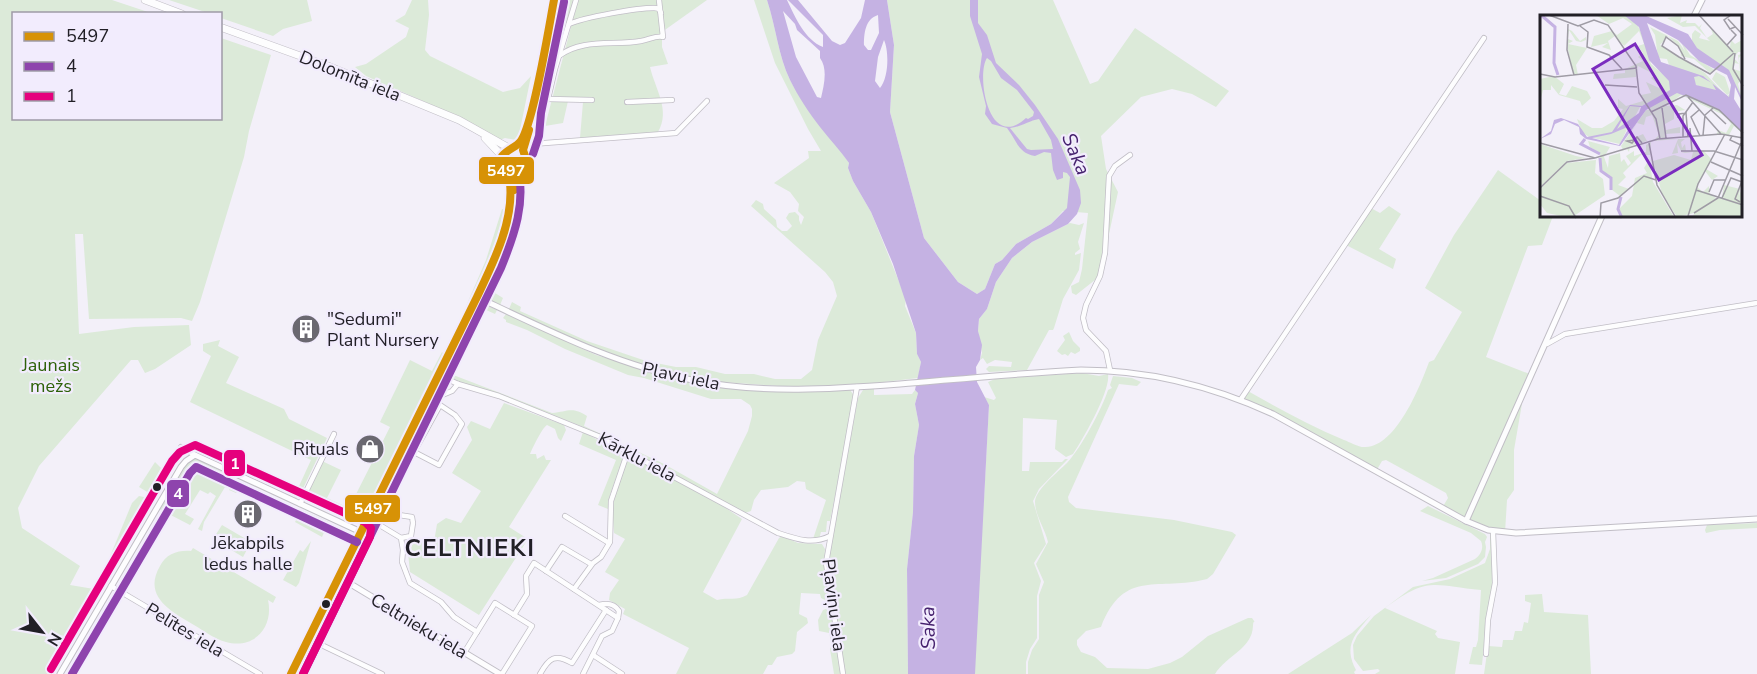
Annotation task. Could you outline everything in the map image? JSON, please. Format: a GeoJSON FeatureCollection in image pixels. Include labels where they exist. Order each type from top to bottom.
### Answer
{"type":"FeatureCollection","features":[{"type":"Feature","properties":{"kind":"main road"},"geometry":{"type":"LineString","coordinates":[[145,0],[177,12]]}},
{"type":"Feature","properties":{"kind":"main road"},"geometry":{"type":"LineString","coordinates":[[507,169],[517,171],[523,168],[531,111],[554,0]]}},
{"type":"Feature","properties":{"kind":"main road","name":"Dolomīta iela"},"geometry":{"type":"LineString","coordinates":[[222,28],[328,66],[459,120],[512,147]]}},
{"type":"Feature","properties":{"kind":"main road"},"geometry":{"type":"LineString","coordinates":[[508,212],[510,187],[502,156],[522,141],[531,111]]}},
{"type":"Feature","properties":{"kind":"main road","name":"Dolomīta iela"},"geometry":{"type":"LineString","coordinates":[[477,130],[502,156]]}},
{"type":"Feature","properties":{"kind":"main road"},"geometry":{"type":"LineString","coordinates":[[512,147],[525,153]]}},
{"type":"Feature","properties":{"kind":"main road"},"geometry":{"type":"LineString","coordinates":[[291,674],[477,297],[494,259],[512,204],[517,171]]}},
{"type":"Feature","properties":{"kind":"street"},"geometry":{"type":"LineString","coordinates":[[548,99],[576,0]]}},
{"type":"Feature","properties":{"kind":"street"},"geometry":{"type":"LineString","coordinates":[[559,56],[582,46],[663,37],[659,0]]}},
{"type":"Feature","properties":{"kind":"street"},"geometry":{"type":"LineString","coordinates":[[1694,15],[1702,0]]}},
{"type":"Feature","properties":{"kind":"street"},"geometry":{"type":"LineString","coordinates":[[569,24],[588,18],[654,8],[659,9],[661,13]]}},
{"type":"Feature","properties":{"kind":"street"},"geometry":{"type":"LineString","coordinates":[[1240,399],[1484,38]]}},
{"type":"Feature","properties":{"kind":"street"},"geometry":{"type":"LineString","coordinates":[[534,95],[548,99],[592,100]]}},
{"type":"Feature","properties":{"kind":"street"},"geometry":{"type":"LineString","coordinates":[[627,102],[672,100]]}},
{"type":"Feature","properties":{"kind":"street"},"geometry":{"type":"LineString","coordinates":[[525,153],[537,144],[676,133],[707,101]]}},
{"type":"Feature","properties":{"kind":"street"},"geometry":{"type":"LineString","coordinates":[[1110,370],[1104,345],[1086,330],[1083,318],[1086,305],[1100,276],[1105,253],[1109,176],[1115,166],[1130,156]]}},
{"type":"Feature","properties":{"kind":"street"},"geometry":{"type":"LineString","coordinates":[[1466,521],[1601,218]]}},
{"type":"Feature","properties":{"kind":"street","name":"Pļavu iela"},"geometry":{"type":"LineString","coordinates":[[477,297],[587,349],[659,372],[733,386],[812,390],[1070,370],[1110,370],[1150,375],[1198,386],[1240,399],[1273,414],[1466,521],[1493,531],[1516,533],[1757,519]]}},
{"type":"Feature","properties":{"kind":"street"},"geometry":{"type":"LineString","coordinates":[[1546,344],[1565,334],[1757,303]]}},
{"type":"Feature","properties":{"kind":"street","name":"Kārklu iela"},"geometry":{"type":"LineString","coordinates":[[439,375],[598,436],[778,533],[801,541],[819,540],[830,536]]}},
{"type":"Feature","properties":{"kind":"street"},"geometry":{"type":"LineString","coordinates":[[404,447],[439,465],[462,423],[438,402],[440,396],[452,391],[458,384]]}},
{"type":"Feature","properties":{"kind":"street","name":"Pļaviņu iela"},"geometry":{"type":"LineString","coordinates":[[843,674],[826,563],[857,387]]}},
{"type":"Feature","properties":{"kind":"street"},"geometry":{"type":"LineString","coordinates":[[414,452],[440,405]]}},
{"type":"Feature","properties":{"kind":"street"},"geometry":{"type":"LineString","coordinates":[[300,504],[334,434]]}},
{"type":"Feature","properties":{"kind":"street"},"geometry":{"type":"LineString","coordinates":[[181,447],[362,532]]}},
{"type":"Feature","properties":{"kind":"street"},"geometry":{"type":"LineString","coordinates":[[574,589],[591,564],[601,557],[609,543],[611,501],[628,452]]}},
{"type":"Feature","properties":{"kind":"street"},"geometry":{"type":"LineString","coordinates":[[60,674],[182,467],[195,455]]}},
{"type":"Feature","properties":{"kind":"street"},"geometry":{"type":"LineString","coordinates":[[368,518],[375,523],[401,538],[411,535],[413,527],[412,517],[388,513],[375,523]]}},
{"type":"Feature","properties":{"kind":"street"},"geometry":{"type":"LineString","coordinates":[[565,516],[609,543]]}},
{"type":"Feature","properties":{"kind":"street"},"geometry":{"type":"LineString","coordinates":[[1486,654],[1488,620],[1495,583],[1493,531]]}},
{"type":"Feature","properties":{"kind":"street"},"geometry":{"type":"LineString","coordinates":[[401,538],[402,562],[410,583],[443,603],[454,617],[477,632]]}},
{"type":"Feature","properties":{"kind":"street"},"geometry":{"type":"LineString","coordinates":[[546,571],[562,547],[591,564]]}},
{"type":"Feature","properties":{"kind":"street"},"geometry":{"type":"LineString","coordinates":[[514,615],[527,594],[526,575],[534,563],[618,618]]}},
{"type":"Feature","properties":{"kind":"street","name":"Celtnieku iela"},"geometry":{"type":"LineString","coordinates":[[339,577],[501,674]]}},
{"type":"Feature","properties":{"kind":"street","name":"Pelītes iela"},"geometry":{"type":"LineString","coordinates":[[111,586],[260,674]]}},
{"type":"Feature","properties":{"kind":"street"},"geometry":{"type":"LineString","coordinates":[[464,652],[495,603],[532,626],[501,674]]}},
{"type":"Feature","properties":{"kind":"street"},"geometry":{"type":"LineString","coordinates":[[583,674],[602,636],[612,631],[618,618],[619,611],[615,607],[608,603],[599,605]]}},
{"type":"Feature","properties":{"kind":"street"},"geometry":{"type":"LineString","coordinates":[[549,674],[541,672],[548,662],[557,657],[572,663],[606,610]]}},
{"type":"Feature","properties":{"kind":"street"},"geometry":{"type":"LineString","coordinates":[[309,639],[382,674]]}},
{"type":"Feature","properties":{"kind":"street"},"geometry":{"type":"LineString","coordinates":[[593,655],[622,674]]}},
{"type":"Feature","properties":{"kind":"green space","name":"Jaunais mežs"},"geometry":{"type":"Polygon","coordinates":[[[0,0],[112,0],[148,12],[12,12],[12,120],[222,120],[222,38],[271,55],[249,131],[244,157],[200,302],[192,321],[181,318],[89,319],[83,234],[75,234],[79,334],[134,327],[189,325],[191,345],[145,373],[138,360],[131,360],[39,466],[18,508],[22,528],[80,566],[70,585],[100,590],[53,674],[0,674],[0,0]]]}},
{"type":"Feature","properties":{"kind":"green space"},"geometry":{"type":"Polygon","coordinates":[[[169,0],[307,0],[312,21],[283,29],[273,36],[222,18],[222,12],[205,12],[169,0]]]}},
{"type":"Feature","properties":{"kind":"green space"},"geometry":{"type":"Polygon","coordinates":[[[412,0],[428,0],[429,15],[425,50],[430,56],[503,92],[520,88],[531,76],[516,140],[505,138],[500,140],[466,120],[366,76],[355,67],[366,64],[406,37],[409,28],[395,21],[405,15],[412,0]]]}},
{"type":"Feature","properties":{"kind":"green space"},"geometry":{"type":"Polygon","coordinates":[[[559,0],[575,0],[547,97],[540,94],[554,29],[559,19],[559,0]]]}},
{"type":"Feature","properties":{"kind":"green space"},"geometry":{"type":"Polygon","coordinates":[[[578,0],[707,0],[662,32],[662,47],[668,64],[650,67],[661,100],[663,116],[658,132],[580,138],[583,102],[568,101],[563,123],[545,126],[578,0]]]}},
{"type":"Feature","properties":{"kind":"green space"},"geometry":{"type":"Polygon","coordinates":[[[754,0],[767,0],[790,80],[803,102],[849,163],[848,168],[853,181],[871,212],[906,299],[905,306],[916,333],[917,354],[921,362],[918,378],[867,384],[793,387],[709,381],[635,363],[583,345],[509,309],[512,302],[521,307],[520,311],[587,341],[646,361],[676,367],[696,367],[725,374],[754,374],[775,379],[801,379],[812,370],[818,340],[837,296],[833,282],[825,272],[751,206],[756,200],[763,204],[764,209],[776,220],[777,227],[782,231],[787,231],[792,226],[786,218],[789,213],[795,212],[799,216],[801,225],[804,217],[798,211],[799,204],[790,192],[774,183],[809,158],[808,151],[821,151],[775,63],[754,0]]]}},
{"type":"Feature","properties":{"kind":"green space"},"geometry":{"type":"Polygon","coordinates":[[[887,0],[1053,0],[1090,84],[1098,81],[1135,28],[1229,91],[1216,107],[1192,94],[1172,89],[1141,97],[1101,136],[1106,169],[1118,192],[1100,276],[1076,295],[1072,293],[1071,286],[1079,282],[1082,269],[1088,213],[1063,211],[1051,224],[1016,244],[1002,260],[995,264],[985,289],[977,294],[958,282],[924,238],[890,112],[894,45],[887,0]]]}},
{"type":"Feature","properties":{"kind":"green space"},"geometry":{"type":"Polygon","coordinates":[[[1498,170],[1540,200],[1540,218],[1552,218],[1542,245],[1528,246],[1486,357],[1532,375],[1524,392],[1514,450],[1514,490],[1507,500],[1505,533],[1493,531],[1442,508],[1448,498],[1446,493],[1386,460],[1382,461],[1375,473],[1241,399],[1246,390],[1306,423],[1360,447],[1377,444],[1387,437],[1405,414],[1420,386],[1429,362],[1434,360],[1462,312],[1425,288],[1454,235],[1498,170]]]}},
{"type":"Feature","properties":{"kind":"green space"},"geometry":{"type":"Polygon","coordinates":[[[1389,206],[1401,214],[1379,249],[1396,259],[1393,269],[1344,244],[1369,207],[1380,213],[1389,206]]]}},
{"type":"Feature","properties":{"kind":"green space"},"geometry":{"type":"Polygon","coordinates":[[[502,209],[504,209],[501,225],[485,272],[458,331],[454,334],[486,260],[502,209]]]}},
{"type":"Feature","properties":{"kind":"green space"},"geometry":{"type":"Polygon","coordinates":[[[510,221],[514,222],[496,275],[495,293],[503,298],[500,305],[486,298],[485,290],[510,221]]]}},
{"type":"Feature","properties":{"kind":"green space"},"geometry":{"type":"Polygon","coordinates":[[[1070,223],[1079,225],[1084,223],[1078,242],[1080,249],[1075,253],[1075,255],[1081,253],[1079,270],[1063,299],[1053,330],[1049,330],[1027,370],[989,372],[986,369],[989,366],[1011,367],[1012,362],[995,360],[987,364],[983,358],[980,360],[982,353],[978,331],[979,319],[987,309],[996,282],[1012,258],[1032,242],[1070,223]]]}},
{"type":"Feature","properties":{"kind":"green space"},"geometry":{"type":"Polygon","coordinates":[[[485,305],[497,310],[495,314],[484,309],[477,309],[448,373],[552,413],[570,410],[582,413],[587,416],[584,426],[664,464],[717,494],[748,431],[752,416],[750,405],[741,399],[711,399],[628,375],[506,322],[503,318],[506,314],[596,355],[700,384],[850,390],[853,394],[852,411],[826,532],[821,532],[819,539],[813,539],[826,500],[806,489],[805,482],[797,481],[788,487],[761,490],[754,500],[751,511],[745,513],[591,430],[500,394],[457,381],[448,375],[446,370],[472,314],[477,308],[485,305]]]}},
{"type":"Feature","properties":{"kind":"green space"},"geometry":{"type":"Polygon","coordinates":[[[1069,332],[1080,351],[1075,354],[1071,352],[1068,356],[1062,355],[1057,351],[1065,340],[1063,336],[1069,332]]]}},
{"type":"Feature","properties":{"kind":"green space"},"geometry":{"type":"Polygon","coordinates":[[[220,340],[218,346],[239,357],[226,383],[284,409],[289,419],[327,438],[299,497],[294,497],[311,460],[190,402],[211,356],[203,351],[203,344],[220,340]]]}},
{"type":"Feature","properties":{"kind":"green space"},"geometry":{"type":"Polygon","coordinates":[[[442,352],[444,354],[359,523],[356,524],[304,500],[322,461],[341,470],[327,498],[349,508],[390,427],[380,422],[410,360],[432,371],[442,352]]]}},
{"type":"Feature","properties":{"kind":"green space"},"geometry":{"type":"Polygon","coordinates":[[[1082,373],[1099,376],[1108,374],[1108,381],[1095,414],[1073,454],[1066,457],[1055,449],[1057,420],[1023,418],[1022,471],[1029,471],[1030,462],[1062,462],[1068,459],[1039,489],[1033,501],[1046,544],[1034,563],[1041,581],[1037,596],[1037,638],[1026,662],[1026,674],[928,674],[984,498],[989,405],[984,397],[994,400],[996,398],[988,382],[995,379],[1082,373]]]}},
{"type":"Feature","properties":{"kind":"green space"},"geometry":{"type":"Polygon","coordinates":[[[1113,376],[1132,378],[1141,382],[1137,386],[1119,384],[1068,497],[1069,502],[1076,508],[1174,520],[1232,532],[1236,535],[1213,574],[1207,579],[1145,585],[1132,589],[1121,596],[1110,608],[1101,627],[1086,631],[1077,640],[1077,645],[1081,652],[1095,657],[1107,668],[1148,669],[1170,663],[1182,657],[1208,636],[1252,618],[1255,621],[1248,641],[1215,674],[1028,674],[1028,662],[1039,639],[1039,595],[1044,582],[1036,564],[1048,542],[1037,512],[1036,497],[1043,486],[1067,463],[1078,448],[1108,390],[1112,388],[1110,385],[1113,376]]]}},
{"type":"Feature","properties":{"kind":"green space"},"geometry":{"type":"Polygon","coordinates":[[[874,388],[874,395],[912,394],[915,390],[918,393],[915,404],[919,425],[914,456],[913,512],[907,569],[908,674],[845,674],[830,588],[828,560],[858,398],[863,390],[874,388]]]}},
{"type":"Feature","properties":{"kind":"green space"},"geometry":{"type":"Polygon","coordinates":[[[504,403],[564,425],[566,430],[561,441],[555,429],[547,425],[530,454],[536,454],[537,459],[544,455],[546,460],[551,460],[509,527],[528,539],[479,615],[410,572],[408,553],[415,540],[426,543],[434,542],[437,524],[446,518],[461,523],[481,491],[452,473],[472,440],[467,427],[471,421],[490,429],[504,403]]]}},
{"type":"Feature","properties":{"kind":"green space"},"geometry":{"type":"Polygon","coordinates":[[[583,432],[622,453],[623,458],[609,498],[608,509],[598,505],[616,460],[579,444],[583,432]]]}},
{"type":"Feature","properties":{"kind":"green space"},"geometry":{"type":"Polygon","coordinates":[[[631,457],[720,504],[742,519],[703,592],[717,600],[740,598],[747,595],[782,536],[798,543],[822,544],[825,549],[824,568],[829,602],[821,598],[820,594],[801,593],[799,614],[807,618],[808,623],[797,632],[795,651],[792,654],[777,657],[772,665],[768,665],[763,674],[676,674],[689,648],[623,614],[625,609],[609,600],[610,593],[619,580],[605,572],[625,539],[614,533],[612,504],[627,460],[631,457]]]}},
{"type":"Feature","properties":{"kind":"green space"},"geometry":{"type":"Polygon","coordinates":[[[195,458],[232,477],[204,522],[202,531],[198,529],[216,496],[210,492],[208,494],[200,490],[185,514],[194,519],[190,525],[159,509],[180,473],[195,458]]]}},
{"type":"Feature","properties":{"kind":"green space"},"geometry":{"type":"Polygon","coordinates":[[[155,462],[161,468],[149,493],[139,487],[155,462]]]}},
{"type":"Feature","properties":{"kind":"green space"},"geometry":{"type":"Polygon","coordinates":[[[235,479],[254,488],[250,496],[239,490],[236,493],[229,490],[235,479]]]}},
{"type":"Feature","properties":{"kind":"green space"},"geometry":{"type":"Polygon","coordinates":[[[139,496],[144,497],[145,500],[103,588],[97,588],[132,503],[139,496]]]}},
{"type":"Feature","properties":{"kind":"green space"},"geometry":{"type":"Polygon","coordinates":[[[1428,506],[1485,534],[1487,537],[1485,557],[1478,564],[1446,578],[1422,581],[1475,559],[1482,549],[1481,541],[1471,533],[1420,511],[1428,506]]]}},
{"type":"Feature","properties":{"kind":"green space"},"geometry":{"type":"Polygon","coordinates":[[[302,510],[329,522],[322,537],[295,522],[302,510]]]}},
{"type":"Feature","properties":{"kind":"green space"},"geometry":{"type":"Polygon","coordinates":[[[1757,523],[1757,528],[1706,533],[1705,530],[1707,525],[1757,523]]]}},
{"type":"Feature","properties":{"kind":"green space"},"geometry":{"type":"Polygon","coordinates":[[[222,525],[251,542],[243,557],[213,539],[222,525]]]}},
{"type":"Feature","properties":{"kind":"green space"},"geometry":{"type":"Polygon","coordinates":[[[1490,534],[1494,578],[1487,615],[1482,665],[1469,664],[1473,647],[1476,647],[1478,640],[1481,590],[1431,585],[1411,591],[1385,608],[1437,631],[1435,634],[1438,638],[1460,642],[1455,674],[1375,674],[1380,671],[1378,669],[1363,671],[1354,659],[1353,645],[1357,636],[1374,616],[1413,587],[1450,579],[1485,563],[1490,549],[1490,534]]]}},
{"type":"Feature","properties":{"kind":"green space"},"geometry":{"type":"Polygon","coordinates":[[[311,541],[296,587],[283,580],[300,550],[303,552],[311,541]]]}},
{"type":"Feature","properties":{"kind":"green space"},"geometry":{"type":"Polygon","coordinates":[[[193,548],[276,597],[273,603],[268,600],[268,619],[260,634],[245,643],[226,642],[177,615],[162,602],[155,586],[155,577],[160,566],[166,558],[173,554],[191,551],[193,548]]]}},
{"type":"Feature","properties":{"kind":"green space"},"geometry":{"type":"Polygon","coordinates":[[[1542,594],[1544,612],[1588,615],[1591,674],[1484,674],[1488,646],[1502,647],[1503,640],[1513,640],[1515,631],[1522,631],[1524,622],[1528,623],[1531,603],[1525,601],[1525,595],[1542,594]]]}},
{"type":"Feature","properties":{"kind":"green space"},"geometry":{"type":"Polygon","coordinates":[[[826,609],[831,613],[841,674],[834,674],[829,633],[819,631],[818,620],[823,610],[826,609]]]}},
{"type":"Feature","properties":{"kind":"green space"},"geometry":{"type":"Polygon","coordinates":[[[1371,615],[1356,634],[1351,647],[1355,674],[1288,674],[1352,633],[1371,615]]]}},
{"type":"Feature","properties":{"kind":"water","name":"Saka"},"geometry":{"type":"Polygon","coordinates":[[[767,0],[787,0],[806,34],[823,47],[823,35],[788,0],[798,0],[832,41],[840,45],[845,43],[861,18],[865,0],[887,0],[894,45],[890,112],[924,238],[958,282],[977,294],[985,289],[995,264],[1002,260],[1016,244],[1051,224],[1067,208],[1070,177],[1063,172],[1063,178],[1057,180],[1051,153],[1044,152],[1035,156],[1025,152],[1018,146],[1007,128],[992,124],[985,114],[986,106],[979,77],[982,54],[970,16],[970,0],[978,0],[978,23],[987,35],[996,63],[1019,85],[1058,139],[1080,190],[1081,203],[1077,214],[1068,224],[1032,242],[1012,258],[996,282],[987,309],[979,319],[978,331],[982,345],[980,360],[976,367],[977,382],[989,405],[975,674],[908,674],[907,569],[913,512],[914,456],[919,425],[915,404],[918,393],[915,390],[921,362],[917,354],[916,333],[893,264],[871,212],[853,181],[848,168],[849,163],[812,116],[790,80],[767,0]],[[783,11],[796,57],[817,97],[821,98],[825,72],[820,51],[797,30],[795,24],[783,11]],[[878,15],[868,23],[865,32],[864,45],[868,50],[871,50],[879,33],[878,15]],[[884,40],[878,57],[875,81],[880,88],[887,64],[884,40]],[[987,58],[983,79],[988,107],[994,119],[1002,126],[1013,126],[1033,116],[1034,112],[1017,90],[1001,78],[987,58]],[[1039,119],[1010,128],[1027,149],[1053,149],[1051,140],[1039,119]]]}},
{"type":"Feature","properties":{"kind":"transit line","name":"5497"},"geometry":{"type":"LineString","coordinates":[[291,674],[496,256],[506,227],[510,198],[509,180],[502,156],[518,144],[525,133],[535,97],[554,0]]}},
{"type":"Feature","properties":{"kind":"transit line","name":"4"},"geometry":{"type":"LineString","coordinates":[[533,154],[539,136],[541,113],[564,2]]}},
{"type":"Feature","properties":{"kind":"transit line","name":"5497"},"geometry":{"type":"LineString","coordinates":[[514,190],[517,171],[527,162],[523,150],[529,130]]}},
{"type":"Feature","properties":{"kind":"transit line","name":"4"},"geometry":{"type":"LineString","coordinates":[[303,674],[501,268],[518,218],[521,192],[517,166]]}},
{"type":"Feature","properties":{"kind":"transit line","name":"1"},"geometry":{"type":"LineString","coordinates":[[51,669],[172,461],[180,452],[195,445],[365,522],[371,528],[370,537],[303,674]]}},
{"type":"Feature","properties":{"kind":"transit line","name":"4"},"geometry":{"type":"LineString","coordinates":[[72,674],[190,473],[196,467],[357,542]]}},
{"type":"Feature","properties":{"kind":"place","name":"\"Sedumi\" Plant Nursery"},"geometry":{"type":"Point","coordinates":[306,329]}},
{"type":"Feature","properties":{"kind":"place","name":"Rituals"},"geometry":{"type":"Point","coordinates":[370,449]}},
{"type":"Feature","properties":{"kind":"place","name":"Jēkabpils ledus halle"},"geometry":{"type":"Point","coordinates":[248,514]}},
{"type":"Feature","properties":{"kind":"district","name":"CELTNIEKI"},"geometry":{"type":"Point","coordinates":[470,548]}}]}
